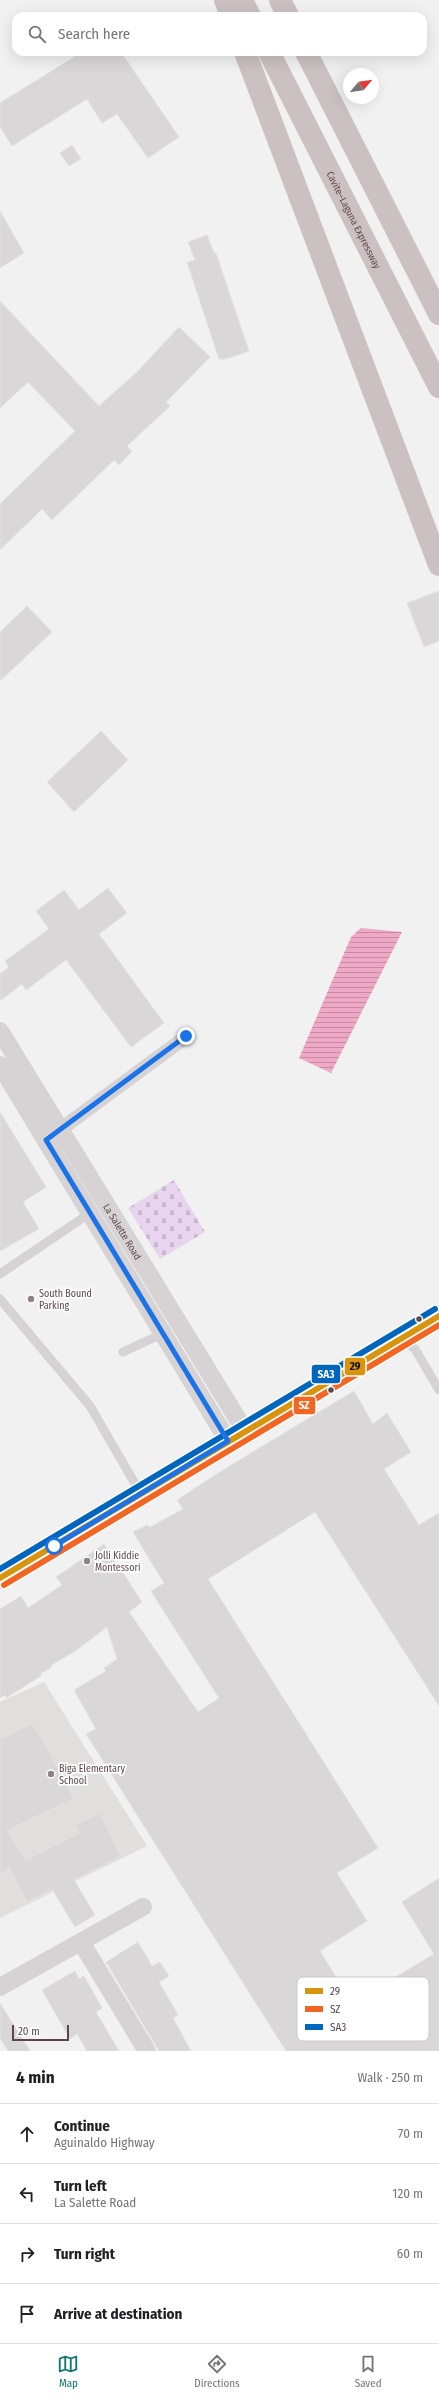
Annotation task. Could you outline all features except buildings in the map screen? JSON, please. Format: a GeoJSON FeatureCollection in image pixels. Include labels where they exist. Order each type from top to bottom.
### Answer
{"type":"FeatureCollection","features":[{"type":"Feature","properties":{"kind":"highway"},"geometry":{"type":"LineString","coordinates":[[225,0],[230,12]]}},
{"type":"Feature","properties":{"kind":"highway"},"geometry":{"type":"LineString","coordinates":[[242,0],[248,12]]}},
{"type":"Feature","properties":{"kind":"highway"},"geometry":{"type":"LineString","coordinates":[[280,0],[286,12]]}},
{"type":"Feature","properties":{"kind":"highway"},"geometry":{"type":"LineString","coordinates":[[247,56],[439,565]]}},
{"type":"Feature","properties":{"kind":"highway","name":"Cavite–Laguna Expressway"},"geometry":{"type":"LineString","coordinates":[[270,56],[439,387]]}},
{"type":"Feature","properties":{"kind":"highway"},"geometry":{"type":"LineString","coordinates":[[308,56],[439,314]]}},
{"type":"Feature","properties":{"kind":"main road"},"geometry":{"type":"LineString","coordinates":[[1,1576],[439,1316]]}},
{"type":"Feature","properties":{"kind":"street","name":"La Salette Road"},"geometry":{"type":"LineString","coordinates":[[0,1033],[105,1202],[237,1436]]}},
{"type":"Feature","properties":{"kind":"street"},"geometry":{"type":"LineString","coordinates":[[46,1140],[186,1036]]}},
{"type":"Feature","properties":{"kind":"street","name":"La Salette Road"},"geometry":{"type":"LineString","coordinates":[[0,1065],[164,1333],[237,1436]]}},
{"type":"Feature","properties":{"kind":"street"},"geometry":{"type":"LineString","coordinates":[[0,1986],[143,1907]]}},
{"type":"Feature","properties":{"kind":"street"},"geometry":{"type":"LineString","coordinates":[[81,1942],[147,2051]]}},
{"type":"Feature","properties":{"kind":"lane"},"geometry":{"type":"LineString","coordinates":[[0,1274],[105,1202]]}},
{"type":"Feature","properties":{"kind":"lane"},"geometry":{"type":"LineString","coordinates":[[0,1298],[90,1406],[141,1494]]}},
{"type":"Feature","properties":{"kind":"lane"},"geometry":{"type":"LineString","coordinates":[[123,1352],[164,1333]]}},
{"type":"Feature","properties":{"kind":"lane"},"geometry":{"type":"LineString","coordinates":[[402,1338],[415,1349],[439,1390]]}},
{"type":"Feature","properties":{"kind":"shaded area"},"geometry":{"type":"Polygon","coordinates":[[[361,928],[402,932],[331,1073],[299,1058],[351,937],[361,928]]]}},
{"type":"Feature","properties":{"kind":"shaded area","name":"Biga Elementary School"},"geometry":{"type":"Polygon","coordinates":[[[44,1682],[147,1846],[0,1918],[0,1702],[44,1682]]]}},
{"type":"Feature","properties":{"kind":"green space"},"geometry":{"type":"Polygon","coordinates":[[[174,1180],[205,1232],[160,1259],[128,1208],[174,1180]]]}},
{"type":"Feature","properties":{"kind":"transit line","name":"SA3"},"geometry":{"type":"LineString","coordinates":[[0,1569],[435,1309]]}},
{"type":"Feature","properties":{"kind":"transit line","name":"29"},"geometry":{"type":"LineString","coordinates":[[0,1578],[439,1316]]}},
{"type":"Feature","properties":{"kind":"transit line","name":"SZ"},"geometry":{"type":"LineString","coordinates":[[4,1585],[439,1325]]}},
{"type":"Feature","properties":{"kind":"place","name":"South Bound Parking"},"geometry":{"type":"Point","coordinates":[31,1299]}},
{"type":"Feature","properties":{"kind":"place","name":"Jolli Kiddie Montessori"},"geometry":{"type":"Point","coordinates":[87,1561]}},
{"type":"Feature","properties":{"kind":"place","name":"Biga Elementary School"},"geometry":{"type":"Point","coordinates":[51,1774]}},
{"type":"Feature","properties":{"kind":"route"},"geometry":{"type":"LineString","coordinates":[[54,1546],[228,1441],[210,1408],[46,1140],[186,1036]]}}]}
